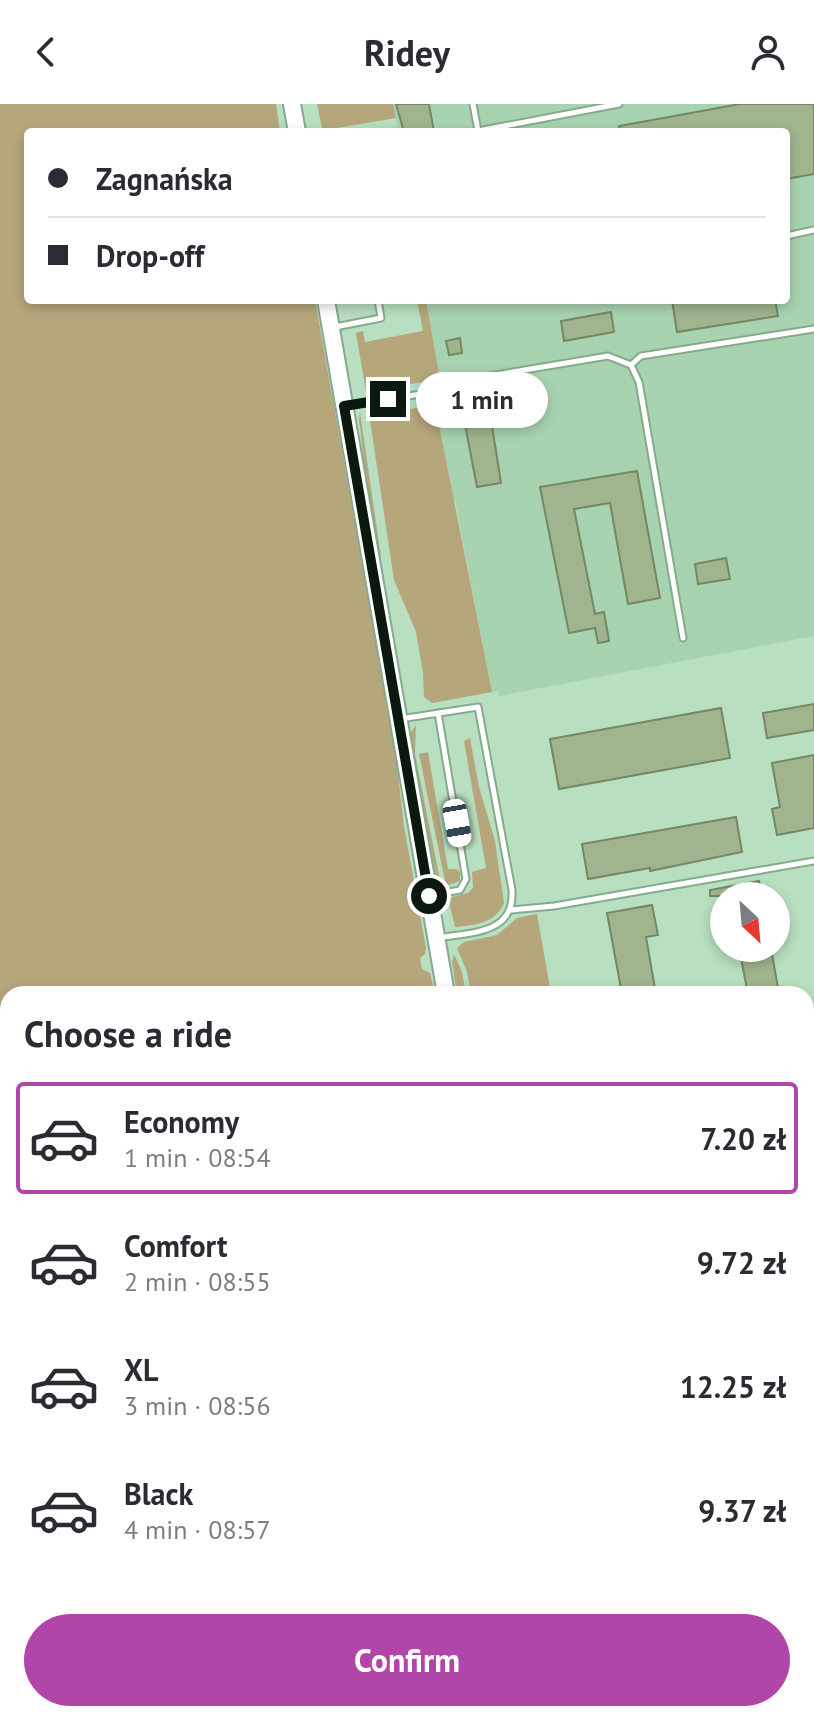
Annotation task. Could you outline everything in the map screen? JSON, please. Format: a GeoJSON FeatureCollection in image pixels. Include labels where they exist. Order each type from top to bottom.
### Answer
{"type":"FeatureCollection","features":[{"type":"Feature","properties":{"kind":"street"},"geometry":{"type":"LineString","coordinates":[[292,104],[296,128]]}},
{"type":"Feature","properties":{"kind":"street"},"geometry":{"type":"LineString","coordinates":[[327,304],[445,986]]}},
{"type":"Feature","properties":{"kind":"lane"},"geometry":{"type":"LineString","coordinates":[[473,104],[476,128]]}},
{"type":"Feature","properties":{"kind":"lane"},"geometry":{"type":"LineString","coordinates":[[496,128],[619,104]]}},
{"type":"Feature","properties":{"kind":"lane"},"geometry":{"type":"LineString","coordinates":[[790,235],[814,230]]}},
{"type":"Feature","properties":{"kind":"lane"},"geometry":{"type":"LineString","coordinates":[[330,328],[381,318],[379,304]]}},
{"type":"Feature","properties":{"kind":"lane"},"geometry":{"type":"LineString","coordinates":[[631,365],[641,356],[814,329]]}},
{"type":"Feature","properties":{"kind":"lane"},"geometry":{"type":"LineString","coordinates":[[344,406],[441,391],[453,382],[608,356],[631,365],[639,382],[683,638]]}},
{"type":"Feature","properties":{"kind":"lane"},"geometry":{"type":"LineString","coordinates":[[397,720],[478,707],[512,890],[511,910],[503,921],[492,928],[437,938]]}},
{"type":"Feature","properties":{"kind":"lane"},"geometry":{"type":"LineString","coordinates":[[429,896],[460,890],[466,879],[438,713]]}},
{"type":"Feature","properties":{"kind":"lane"},"geometry":{"type":"LineString","coordinates":[[511,910],[554,906],[814,861]]}},
{"type":"Feature","properties":{"kind":"shaded area"},"geometry":{"type":"Polygon","coordinates":[[[0,104],[276,104],[279,128],[24,128],[24,304],[316,304],[395,748],[404,826],[426,948],[420,958],[422,969],[430,973],[433,986],[0,986],[0,104]]]}},
{"type":"Feature","properties":{"kind":"shaded area"},"geometry":{"type":"Polygon","coordinates":[[[317,104],[393,104],[396,118],[322,128],[317,104]]]}},
{"type":"Feature","properties":{"kind":"shaded area"},"geometry":{"type":"Polygon","coordinates":[[[393,104],[814,104],[814,636],[499,696],[498,691],[492,692],[455,500],[452,500],[431,380],[440,378],[427,304],[790,304],[790,128],[397,128],[393,104]]]}},
{"type":"Feature","properties":{"kind":"shaded area"},"geometry":{"type":"Polygon","coordinates":[[[418,304],[427,304],[440,379],[366,392],[356,333],[363,331],[365,342],[423,331],[418,304]]]}},
{"type":"Feature","properties":{"kind":"shaded area"},"geometry":{"type":"Polygon","coordinates":[[[435,405],[492,692],[432,703],[424,697],[416,632],[394,580],[368,407],[372,407],[374,415],[435,405]]]}},
{"type":"Feature","properties":{"kind":"shaded area"},"geometry":{"type":"Polygon","coordinates":[[[360,412],[381,557],[370,513],[360,412]]]}},
{"type":"Feature","properties":{"kind":"shaded area"},"geometry":{"type":"Polygon","coordinates":[[[416,725],[415,754],[441,885],[436,876],[409,735],[416,725]]]}},
{"type":"Feature","properties":{"kind":"shaded area"},"geometry":{"type":"Polygon","coordinates":[[[470,738],[479,787],[495,841],[504,903],[490,919],[455,927],[448,898],[468,893],[473,888],[472,872],[486,868],[464,741],[470,738]]]}},
{"type":"Feature","properties":{"kind":"shaded area"},"geometry":{"type":"Polygon","coordinates":[[[428,752],[448,869],[460,872],[460,881],[446,886],[419,754],[428,752]]]}},
{"type":"Feature","properties":{"kind":"shaded area"},"geometry":{"type":"Polygon","coordinates":[[[537,914],[550,986],[470,986],[457,948],[464,942],[497,935],[517,918],[537,914]]]}},
{"type":"Feature","properties":{"kind":"shaded area"},"geometry":{"type":"Polygon","coordinates":[[[454,954],[465,986],[456,986],[452,962],[454,954]]]}},
{"type":"Feature","properties":{"kind":"building"},"geometry":{"type":"Polygon","coordinates":[[[396,104],[429,104],[433,128],[403,128],[396,104]]]}},
{"type":"Feature","properties":{"kind":"building"},"geometry":{"type":"Polygon","coordinates":[[[740,104],[814,104],[814,174],[790,178],[790,128],[619,126],[740,104]]]}},
{"type":"Feature","properties":{"kind":"building"},"geometry":{"type":"Polygon","coordinates":[[[673,304],[776,304],[778,316],[677,332],[673,304]]]}},
{"type":"Feature","properties":{"kind":"building"},"geometry":{"type":"Polygon","coordinates":[[[611,312],[614,332],[564,341],[561,321],[611,312]]]}},
{"type":"Feature","properties":{"kind":"building"},"geometry":{"type":"Polygon","coordinates":[[[460,338],[462,353],[449,355],[446,341],[460,338]]]}},
{"type":"Feature","properties":{"kind":"building"},"geometry":{"type":"Polygon","coordinates":[[[486,388],[501,483],[477,487],[462,409],[459,409],[455,397],[486,388]]]}},
{"type":"Feature","properties":{"kind":"building"},"geometry":{"type":"Polygon","coordinates":[[[637,471],[660,598],[628,604],[610,503],[574,509],[595,614],[604,612],[609,641],[598,643],[595,628],[569,633],[540,487],[637,471]]]}},
{"type":"Feature","properties":{"kind":"building"},"geometry":{"type":"Polygon","coordinates":[[[726,558],[730,579],[698,584],[695,564],[726,558]]]}},
{"type":"Feature","properties":{"kind":"building"},"geometry":{"type":"Polygon","coordinates":[[[814,704],[814,730],[767,738],[763,713],[814,704]]]}},
{"type":"Feature","properties":{"kind":"building"},"geometry":{"type":"Polygon","coordinates":[[[721,708],[730,758],[559,789],[550,739],[721,708]]]}},
{"type":"Feature","properties":{"kind":"building"},"geometry":{"type":"Polygon","coordinates":[[[814,755],[814,828],[777,835],[772,809],[780,807],[772,763],[814,755]]]}},
{"type":"Feature","properties":{"kind":"building"},"geometry":{"type":"Polygon","coordinates":[[[736,817],[742,852],[650,871],[650,868],[588,879],[582,844],[736,817]]]}},
{"type":"Feature","properties":{"kind":"building"},"geometry":{"type":"Polygon","coordinates":[[[652,905],[658,935],[646,937],[655,986],[621,986],[607,913],[652,905]]]}},
{"type":"Feature","properties":{"kind":"building"},"geometry":{"type":"Polygon","coordinates":[[[742,962],[773,962],[778,986],[746,986],[742,962]]]}},
{"type":"Feature","properties":{"kind":"route"},"geometry":{"type":"LineString","coordinates":[[388,399],[344,406],[429,896]]}}]}
